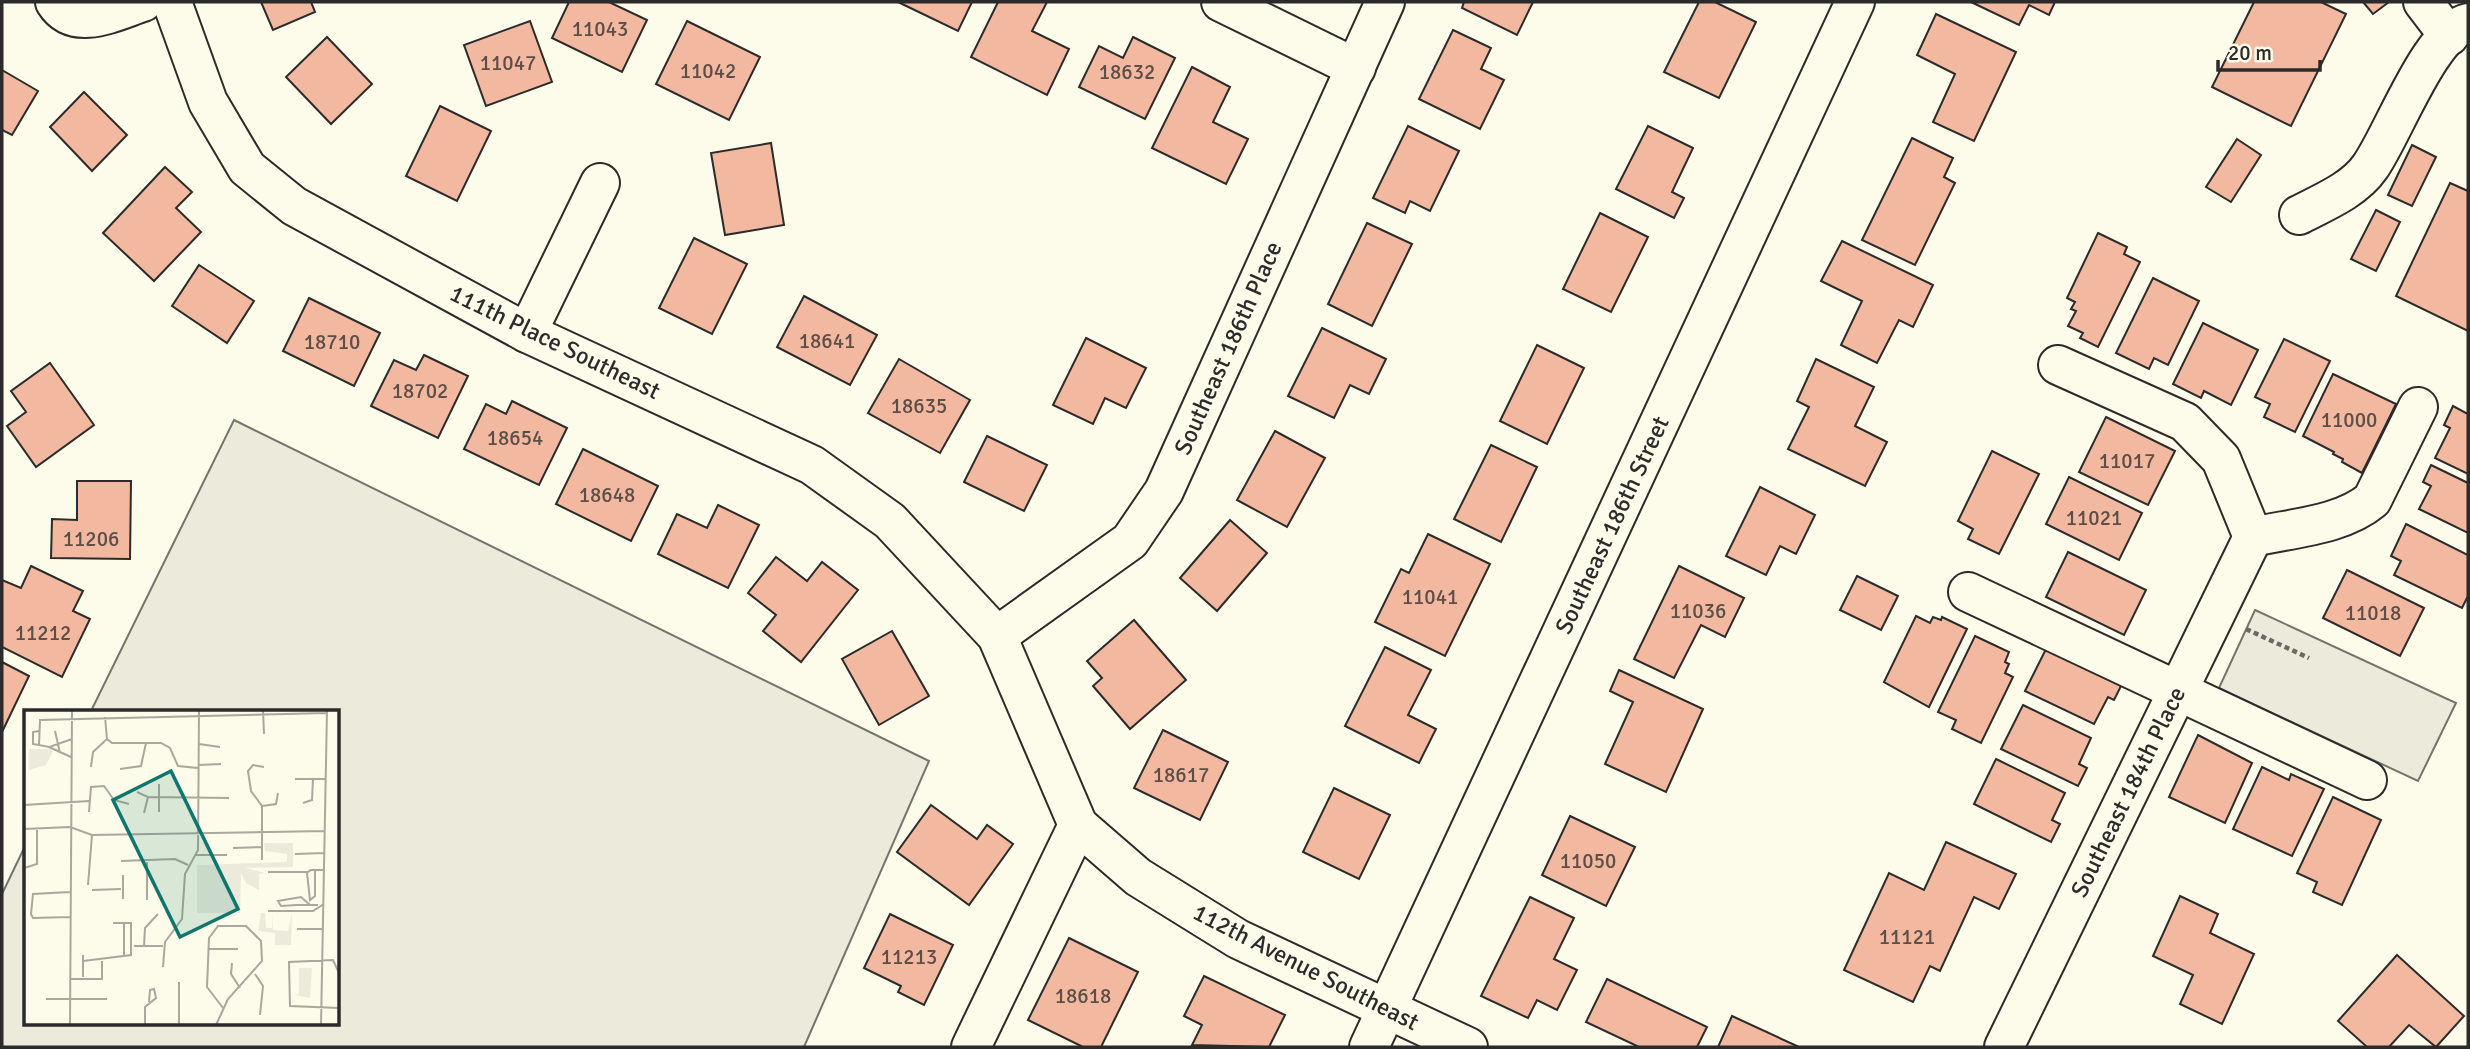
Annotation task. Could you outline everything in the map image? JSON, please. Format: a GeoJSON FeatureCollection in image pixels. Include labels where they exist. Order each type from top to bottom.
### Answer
{"type":"FeatureCollection","features":[{"type":"Feature","properties":{"kind":"street"},"geometry":{"type":"LineString","coordinates":[[55,2],[70,16],[83,19],[143,2]]}},
{"type":"Feature","properties":{"kind":"street","name":"111th Place Southeast"},"geometry":{"type":"LineString","coordinates":[[172,2],[208,102],[247,168],[294,206],[527,333],[812,465],[890,521],[997,636]]}},
{"type":"Feature","properties":{"kind":"street"},"geometry":{"type":"LineString","coordinates":[[1222,2],[1356,68]]}},
{"type":"Feature","properties":{"kind":"street","name":"Southeast 186th Place"},"geometry":{"type":"LineString","coordinates":[[997,636],[1130,541],[1164,491],[1385,2]]}},
{"type":"Feature","properties":{"kind":"street","name":"Southeast 186th Street"},"geometry":{"type":"LineString","coordinates":[[1369,1047],[1855,2]]}},
{"type":"Feature","properties":{"kind":"street"},"geometry":{"type":"LineString","coordinates":[[2299,215],[2341,193],[2369,169],[2437,46],[2458,30],[2423,2]]}},
{"type":"Feature","properties":{"kind":"street"},"geometry":{"type":"LineString","coordinates":[[527,333],[600,183]]}},
{"type":"Feature","properties":{"kind":"street"},"geometry":{"type":"LineString","coordinates":[[2058,365],[2185,422],[2221,459],[2253,537],[2343,517],[2360,510],[2372,500],[2418,407]]}},
{"type":"Feature","properties":{"kind":"street","name":"Southeast 184th Place"},"geometry":{"type":"LineString","coordinates":[[2004,1047],[2253,537]]}},
{"type":"Feature","properties":{"kind":"street"},"geometry":{"type":"LineString","coordinates":[[1968,592],[2367,780]]}},
{"type":"Feature","properties":{"kind":"street","name":"112th Avenue Southeast"},"geometry":{"type":"LineString","coordinates":[[997,636],[1078,825],[1138,877],[1238,939],[1468,1047]]}},
{"type":"Feature","properties":{"kind":"street"},"geometry":{"type":"LineString","coordinates":[[971,1047],[1078,825]]}},
{"type":"Feature","properties":{"kind":"path"},"geometry":{"type":"LineString","coordinates":[[2214,615],[2309,658]]}},
{"type":"Feature","properties":{"kind":"shaded area"},"geometry":{"type":"Polygon","coordinates":[[[234,420],[929,761],[804,1047],[2,1047],[2,894],[24,848],[24,1024],[340,1024],[340,710],[91,710],[234,420]]]}},
{"type":"Feature","properties":{"kind":"shaded area"},"geometry":{"type":"Polygon","coordinates":[[[2255,610],[2456,703],[2418,781],[2219,688],[2255,610]]]}},
{"type":"Feature","properties":{"kind":"building"},"geometry":{"type":"Polygon","coordinates":[[[261,2],[311,2],[315,12],[273,30],[261,2]]]}},
{"type":"Feature","properties":{"kind":"building"},"geometry":{"type":"Polygon","coordinates":[[[569,2],[609,2],[647,20],[622,72],[552,38],[569,2]]]}},
{"type":"Feature","properties":{"kind":"building"},"geometry":{"type":"Polygon","coordinates":[[[898,2],[972,2],[958,31],[898,2]]]}},
{"type":"Feature","properties":{"kind":"building"},"geometry":{"type":"Polygon","coordinates":[[[998,2],[1047,2],[1032,31],[1069,49],[1047,95],[971,57],[998,2]]]}},
{"type":"Feature","properties":{"kind":"building"},"geometry":{"type":"Polygon","coordinates":[[[1464,2],[1533,2],[1517,35],[1462,8],[1464,2]]]}},
{"type":"Feature","properties":{"kind":"building"},"geometry":{"type":"Polygon","coordinates":[[[1699,2],[1715,2],[1756,22],[1719,98],[1664,72],[1699,2]]]}},
{"type":"Feature","properties":{"kind":"building"},"geometry":{"type":"Polygon","coordinates":[[[1971,2],[2055,2],[2049,15],[2029,5],[2019,25],[1971,2]]]}},
{"type":"Feature","properties":{"kind":"building"},"geometry":{"type":"Polygon","coordinates":[[[2254,2],[2321,2],[2346,14],[2291,126],[2212,87],[2254,2]]]}},
{"type":"Feature","properties":{"kind":"building"},"geometry":{"type":"Polygon","coordinates":[[[2363,2],[2389,2],[2373,14],[2363,2]]]}},
{"type":"Feature","properties":{"kind":"building"},"geometry":{"type":"Polygon","coordinates":[[[1936,14],[2016,52],[1974,141],[1933,122],[1955,74],[1917,55],[1936,14]]]}},
{"type":"Feature","properties":{"kind":"building"},"geometry":{"type":"Polygon","coordinates":[[[530,21],[552,82],[486,106],[464,45],[530,21]]]}},
{"type":"Feature","properties":{"kind":"building"},"geometry":{"type":"Polygon","coordinates":[[[687,21],[760,57],[729,120],[656,84],[687,21]]]}},
{"type":"Feature","properties":{"kind":"building"},"geometry":{"type":"Polygon","coordinates":[[[1453,30],[1491,48],[1481,69],[1504,80],[1480,129],[1419,99],[1453,30]]]}},
{"type":"Feature","properties":{"kind":"building"},"geometry":{"type":"Polygon","coordinates":[[[327,37],[372,84],[331,124],[286,77],[327,37]]]}},
{"type":"Feature","properties":{"kind":"building"},"geometry":{"type":"Polygon","coordinates":[[[1133,37],[1175,58],[1145,119],[1079,87],[1099,46],[1123,58],[1133,37]]]}},
{"type":"Feature","properties":{"kind":"building"},"geometry":{"type":"Polygon","coordinates":[[[1192,67],[1230,87],[1213,122],[1248,139],[1226,184],[1152,148],[1192,67]]]}},
{"type":"Feature","properties":{"kind":"building"},"geometry":{"type":"Polygon","coordinates":[[[2,70],[38,91],[12,135],[2,130],[2,70]]]}},
{"type":"Feature","properties":{"kind":"building"},"geometry":{"type":"Polygon","coordinates":[[[84,92],[127,135],[92,171],[50,127],[84,92]]]}},
{"type":"Feature","properties":{"kind":"building"},"geometry":{"type":"Polygon","coordinates":[[[440,106],[491,131],[457,201],[406,176],[440,106]]]}},
{"type":"Feature","properties":{"kind":"building"},"geometry":{"type":"Polygon","coordinates":[[[1408,126],[1459,151],[1430,211],[1410,201],[1405,213],[1373,198],[1408,126]]]}},
{"type":"Feature","properties":{"kind":"building"},"geometry":{"type":"Polygon","coordinates":[[[1648,126],[1693,148],[1672,192],[1684,198],[1674,218],[1616,189],[1648,126]]]}},
{"type":"Feature","properties":{"kind":"building"},"geometry":{"type":"Polygon","coordinates":[[[1912,138],[1953,158],[1944,177],[1955,183],[1915,265],[1862,240],[1912,138]]]}},
{"type":"Feature","properties":{"kind":"building"},"geometry":{"type":"Polygon","coordinates":[[[2237,139],[2261,155],[2231,202],[2206,187],[2237,139]]]}},
{"type":"Feature","properties":{"kind":"building"},"geometry":{"type":"Polygon","coordinates":[[[771,143],[784,225],[725,235],[711,153],[771,143]]]}},
{"type":"Feature","properties":{"kind":"building"},"geometry":{"type":"Polygon","coordinates":[[[2412,145],[2436,157],[2412,206],[2388,195],[2412,145]]]}},
{"type":"Feature","properties":{"kind":"building"},"geometry":{"type":"Polygon","coordinates":[[[165,167],[192,192],[176,208],[201,232],[154,281],[103,233],[165,167]]]}},
{"type":"Feature","properties":{"kind":"building"},"geometry":{"type":"Polygon","coordinates":[[[2450,183],[2468,191],[2468,331],[2396,296],[2450,183]]]}},
{"type":"Feature","properties":{"kind":"building"},"geometry":{"type":"Polygon","coordinates":[[[2376,210],[2400,222],[2376,271],[2351,259],[2376,210]]]}},
{"type":"Feature","properties":{"kind":"building"},"geometry":{"type":"Polygon","coordinates":[[[1600,213],[1648,237],[1611,312],[1563,289],[1600,213]]]}},
{"type":"Feature","properties":{"kind":"building"},"geometry":{"type":"Polygon","coordinates":[[[1367,223],[1412,244],[1372,326],[1328,304],[1367,223]]]}},
{"type":"Feature","properties":{"kind":"building"},"geometry":{"type":"Polygon","coordinates":[[[2098,233],[2127,247],[2124,254],[2140,262],[2098,347],[2080,338],[2083,333],[2068,326],[2076,311],[2071,309],[2075,302],[2067,298],[2098,233]]]}},
{"type":"Feature","properties":{"kind":"building"},"geometry":{"type":"Polygon","coordinates":[[[694,238],[747,264],[712,334],[659,308],[694,238]]]}},
{"type":"Feature","properties":{"kind":"building"},"geometry":{"type":"Polygon","coordinates":[[[1842,241],[1933,285],[1913,327],[1899,320],[1877,363],[1841,345],[1862,301],[1821,281],[1842,241]]]}},
{"type":"Feature","properties":{"kind":"building"},"geometry":{"type":"Polygon","coordinates":[[[199,265],[254,301],[227,343],[172,306],[199,265]]]}},
{"type":"Feature","properties":{"kind":"building"},"geometry":{"type":"Polygon","coordinates":[[[2153,278],[2199,301],[2168,365],[2154,358],[2149,369],[2116,353],[2153,278]]]}},
{"type":"Feature","properties":{"kind":"building"},"geometry":{"type":"Polygon","coordinates":[[[804,296],[877,335],[850,385],[777,347],[804,296]]]}},
{"type":"Feature","properties":{"kind":"building"},"geometry":{"type":"Polygon","coordinates":[[[309,298],[380,333],[354,386],[283,351],[309,298]]]}},
{"type":"Feature","properties":{"kind":"building"},"geometry":{"type":"Polygon","coordinates":[[[2203,323],[2258,350],[2231,405],[2204,391],[2201,398],[2173,384],[2203,323]]]}},
{"type":"Feature","properties":{"kind":"building"},"geometry":{"type":"Polygon","coordinates":[[[1322,328],[1386,359],[1369,394],[1350,385],[1334,418],[1288,396],[1322,328]]]}},
{"type":"Feature","properties":{"kind":"building"},"geometry":{"type":"Polygon","coordinates":[[[1086,338],[1146,368],[1126,408],[1105,398],[1093,424],[1053,405],[1086,338]]]}},
{"type":"Feature","properties":{"kind":"building"},"geometry":{"type":"Polygon","coordinates":[[[2284,339],[2330,361],[2295,432],[2264,417],[2270,404],[2255,397],[2284,339]]]}},
{"type":"Feature","properties":{"kind":"building"},"geometry":{"type":"Polygon","coordinates":[[[1537,345],[1584,368],[1547,444],[1500,421],[1537,345]]]}},
{"type":"Feature","properties":{"kind":"building"},"geometry":{"type":"Polygon","coordinates":[[[424,355],[468,376],[438,438],[371,406],[394,360],[416,370],[424,355]]]}},
{"type":"Feature","properties":{"kind":"building"},"geometry":{"type":"Polygon","coordinates":[[[899,359],[970,400],[940,453],[868,413],[899,359]]]}},
{"type":"Feature","properties":{"kind":"building"},"geometry":{"type":"Polygon","coordinates":[[[1816,359],[1874,387],[1855,426],[1887,442],[1865,486],[1788,449],[1809,407],[1797,401],[1816,359]]]}},
{"type":"Feature","properties":{"kind":"building"},"geometry":{"type":"Polygon","coordinates":[[[50,363],[94,425],[36,467],[7,426],[26,412],[11,391],[50,363]]]}},
{"type":"Feature","properties":{"kind":"building"},"geometry":{"type":"Polygon","coordinates":[[[2333,374],[2396,404],[2362,473],[2342,462],[2343,459],[2333,454],[2334,452],[2303,436],[2333,374]]]}},
{"type":"Feature","properties":{"kind":"building"},"geometry":{"type":"Polygon","coordinates":[[[512,401],[567,428],[539,485],[464,449],[486,404],[506,414],[512,401]]]}},
{"type":"Feature","properties":{"kind":"building"},"geometry":{"type":"Polygon","coordinates":[[[2453,406],[2468,414],[2468,474],[2435,458],[2450,428],[2444,425],[2453,406]]]}},
{"type":"Feature","properties":{"kind":"building"},"geometry":{"type":"Polygon","coordinates":[[[2106,417],[2175,451],[2148,505],[2079,472],[2106,417]]]}},
{"type":"Feature","properties":{"kind":"building"},"geometry":{"type":"Polygon","coordinates":[[[1275,431],[1325,458],[1287,527],[1237,500],[1275,431]]]}},
{"type":"Feature","properties":{"kind":"building"},"geometry":{"type":"Polygon","coordinates":[[[987,436],[1047,465],[1024,511],[964,482],[987,436]]]}},
{"type":"Feature","properties":{"kind":"building"},"geometry":{"type":"Polygon","coordinates":[[[1491,445],[1537,467],[1501,542],[1454,519],[1491,445]]]}},
{"type":"Feature","properties":{"kind":"building"},"geometry":{"type":"Polygon","coordinates":[[[583,449],[658,486],[631,541],[556,504],[583,449]]]}},
{"type":"Feature","properties":{"kind":"building"},"geometry":{"type":"Polygon","coordinates":[[[1992,451],[2039,474],[1999,554],[1968,539],[1973,529],[1958,521],[1992,451]]]}},
{"type":"Feature","properties":{"kind":"building"},"geometry":{"type":"Polygon","coordinates":[[[2431,465],[2468,483],[2468,533],[2419,509],[2431,486],[2423,482],[2431,465]]]}},
{"type":"Feature","properties":{"kind":"building"},"geometry":{"type":"Polygon","coordinates":[[[2069,477],[2142,513],[2119,560],[2046,524],[2069,477]]]}},
{"type":"Feature","properties":{"kind":"building"},"geometry":{"type":"Polygon","coordinates":[[[77,481],[131,481],[130,559],[51,558],[52,519],[77,520],[77,481]]]}},
{"type":"Feature","properties":{"kind":"building"},"geometry":{"type":"Polygon","coordinates":[[[1760,487],[1815,515],[1796,554],[1780,546],[1766,575],[1726,556],[1760,487]]]}},
{"type":"Feature","properties":{"kind":"building"},"geometry":{"type":"Polygon","coordinates":[[[718,505],[759,525],[728,588],[658,554],[677,514],[707,528],[718,505]]]}},
{"type":"Feature","properties":{"kind":"building"},"geometry":{"type":"Polygon","coordinates":[[[1230,520],[1267,553],[1217,611],[1180,578],[1230,520]]]}},
{"type":"Feature","properties":{"kind":"building"},"geometry":{"type":"Polygon","coordinates":[[[2406,524],[2468,555],[2468,596],[2462,608],[2394,575],[2401,561],[2391,556],[2406,524]]]}},
{"type":"Feature","properties":{"kind":"building"},"geometry":{"type":"Polygon","coordinates":[[[1428,534],[1490,564],[1445,656],[1375,622],[1401,569],[1409,573],[1428,534]]]}},
{"type":"Feature","properties":{"kind":"building"},"geometry":{"type":"Polygon","coordinates":[[[2068,552],[2146,590],[2124,635],[2046,597],[2068,552]]]}},
{"type":"Feature","properties":{"kind":"building"},"geometry":{"type":"Polygon","coordinates":[[[776,557],[807,581],[822,562],[858,590],[801,662],[763,631],[776,615],[748,593],[776,557]]]}},
{"type":"Feature","properties":{"kind":"building"},"geometry":{"type":"Polygon","coordinates":[[[31,566],[83,591],[73,611],[90,619],[62,677],[2,647],[2,580],[21,588],[31,566]]]}},
{"type":"Feature","properties":{"kind":"building"},"geometry":{"type":"Polygon","coordinates":[[[1679,566],[1744,598],[1725,637],[1701,625],[1674,678],[1634,659],[1679,566]]]}},
{"type":"Feature","properties":{"kind":"building"},"geometry":{"type":"Polygon","coordinates":[[[2347,570],[2424,608],[2400,656],[2323,618],[2347,570]]]}},
{"type":"Feature","properties":{"kind":"building"},"geometry":{"type":"Polygon","coordinates":[[[1857,576],[1898,596],[1881,630],[1840,610],[1857,576]]]}},
{"type":"Feature","properties":{"kind":"building"},"geometry":{"type":"Polygon","coordinates":[[[1916,616],[1930,623],[1933,617],[1941,620],[1942,617],[1967,629],[1929,707],[1884,682],[1916,616]]]}},
{"type":"Feature","properties":{"kind":"building"},"geometry":{"type":"Polygon","coordinates":[[[1134,620],[1186,680],[1130,729],[1093,686],[1102,678],[1087,661],[1134,620]]]}},
{"type":"Feature","properties":{"kind":"building"},"geometry":{"type":"Polygon","coordinates":[[[892,631],[929,696],[879,725],[842,659],[892,631]]]}},
{"type":"Feature","properties":{"kind":"building"},"geometry":{"type":"Polygon","coordinates":[[[1975,636],[2009,652],[2005,662],[2009,664],[2005,673],[2013,677],[1981,743],[1952,729],[1956,720],[1938,712],[1975,636]]]}},
{"type":"Feature","properties":{"kind":"building"},"geometry":{"type":"Polygon","coordinates":[[[1385,647],[1431,670],[1408,715],[1436,729],[1419,763],[1345,726],[1385,647]]]}},
{"type":"Feature","properties":{"kind":"building"},"geometry":{"type":"Polygon","coordinates":[[[2047,647],[2122,684],[2114,700],[2108,697],[2094,724],[2025,691],[2047,647]]]}},
{"type":"Feature","properties":{"kind":"building"},"geometry":{"type":"Polygon","coordinates":[[[2,662],[29,676],[2,732],[2,662]]]}},
{"type":"Feature","properties":{"kind":"building"},"geometry":{"type":"Polygon","coordinates":[[[1619,670],[1703,709],[1666,792],[1605,764],[1633,702],[1610,691],[1619,670]]]}},
{"type":"Feature","properties":{"kind":"building"},"geometry":{"type":"Polygon","coordinates":[[[2023,705],[2091,738],[2079,764],[2087,768],[2078,786],[2001,749],[2023,705]]]}},
{"type":"Feature","properties":{"kind":"building"},"geometry":{"type":"Polygon","coordinates":[[[1163,730],[1228,762],[1200,820],[1134,788],[1163,730]]]}},
{"type":"Feature","properties":{"kind":"building"},"geometry":{"type":"Polygon","coordinates":[[[2198,735],[2252,763],[2225,823],[2169,797],[2198,735]]]}},
{"type":"Feature","properties":{"kind":"building"},"geometry":{"type":"Polygon","coordinates":[[[1996,759],[2065,793],[2052,820],[2060,824],[2051,842],[1974,804],[1996,759]]]}},
{"type":"Feature","properties":{"kind":"building"},"geometry":{"type":"Polygon","coordinates":[[[2262,767],[2289,780],[2291,774],[2324,789],[2292,856],[2233,829],[2262,767]]]}},
{"type":"Feature","properties":{"kind":"building"},"geometry":{"type":"Polygon","coordinates":[[[1334,788],[1390,815],[1359,879],[1303,852],[1334,788]]]}},
{"type":"Feature","properties":{"kind":"building"},"geometry":{"type":"Polygon","coordinates":[[[2333,797],[2381,820],[2342,905],[2313,892],[2317,882],[2297,873],[2333,797]]]}},
{"type":"Feature","properties":{"kind":"building"},"geometry":{"type":"Polygon","coordinates":[[[931,805],[977,839],[987,825],[1013,844],[969,905],[897,852],[931,805]]]}},
{"type":"Feature","properties":{"kind":"building"},"geometry":{"type":"Polygon","coordinates":[[[1570,816],[1635,847],[1606,906],[1542,875],[1570,816]]]}},
{"type":"Feature","properties":{"kind":"building"},"geometry":{"type":"Polygon","coordinates":[[[1946,842],[2016,874],[1999,909],[1974,897],[1940,971],[1930,966],[1913,1002],[1844,970],[1889,873],[1924,890],[1946,842]]]}},
{"type":"Feature","properties":{"kind":"building"},"geometry":{"type":"Polygon","coordinates":[[[2180,896],[2218,914],[2210,933],[2254,954],[2222,1024],[2180,1004],[2193,975],[2153,956],[2180,896]]]}},
{"type":"Feature","properties":{"kind":"building"},"geometry":{"type":"Polygon","coordinates":[[[1530,897],[1574,918],[1554,959],[1577,970],[1557,1010],[1537,1000],[1528,1018],[1481,996],[1530,897]]]}},
{"type":"Feature","properties":{"kind":"building"},"geometry":{"type":"Polygon","coordinates":[[[890,914],[953,945],[924,1005],[898,992],[901,986],[864,968],[890,914]]]}},
{"type":"Feature","properties":{"kind":"building"},"geometry":{"type":"Polygon","coordinates":[[[1069,938],[1138,972],[1101,1047],[1083,1047],[1028,1020],[1069,938]]]}},
{"type":"Feature","properties":{"kind":"building"},"geometry":{"type":"Polygon","coordinates":[[[2397,955],[2464,1016],[2436,1047],[2409,1025],[2389,1047],[2367,1047],[2338,1021],[2397,955]]]}},
{"type":"Feature","properties":{"kind":"building"},"geometry":{"type":"Polygon","coordinates":[[[1204,976],[1285,1015],[1269,1047],[1192,1045],[1202,1025],[1184,1016],[1204,976]]]}},
{"type":"Feature","properties":{"kind":"building"},"geometry":{"type":"Polygon","coordinates":[[[1607,979],[1707,1027],[1697,1047],[1639,1047],[1586,1022],[1607,979]]]}},
{"type":"Feature","properties":{"kind":"building"},"geometry":{"type":"Polygon","coordinates":[[[1732,1016],[1799,1047],[1718,1047],[1732,1016]]]}}]}
